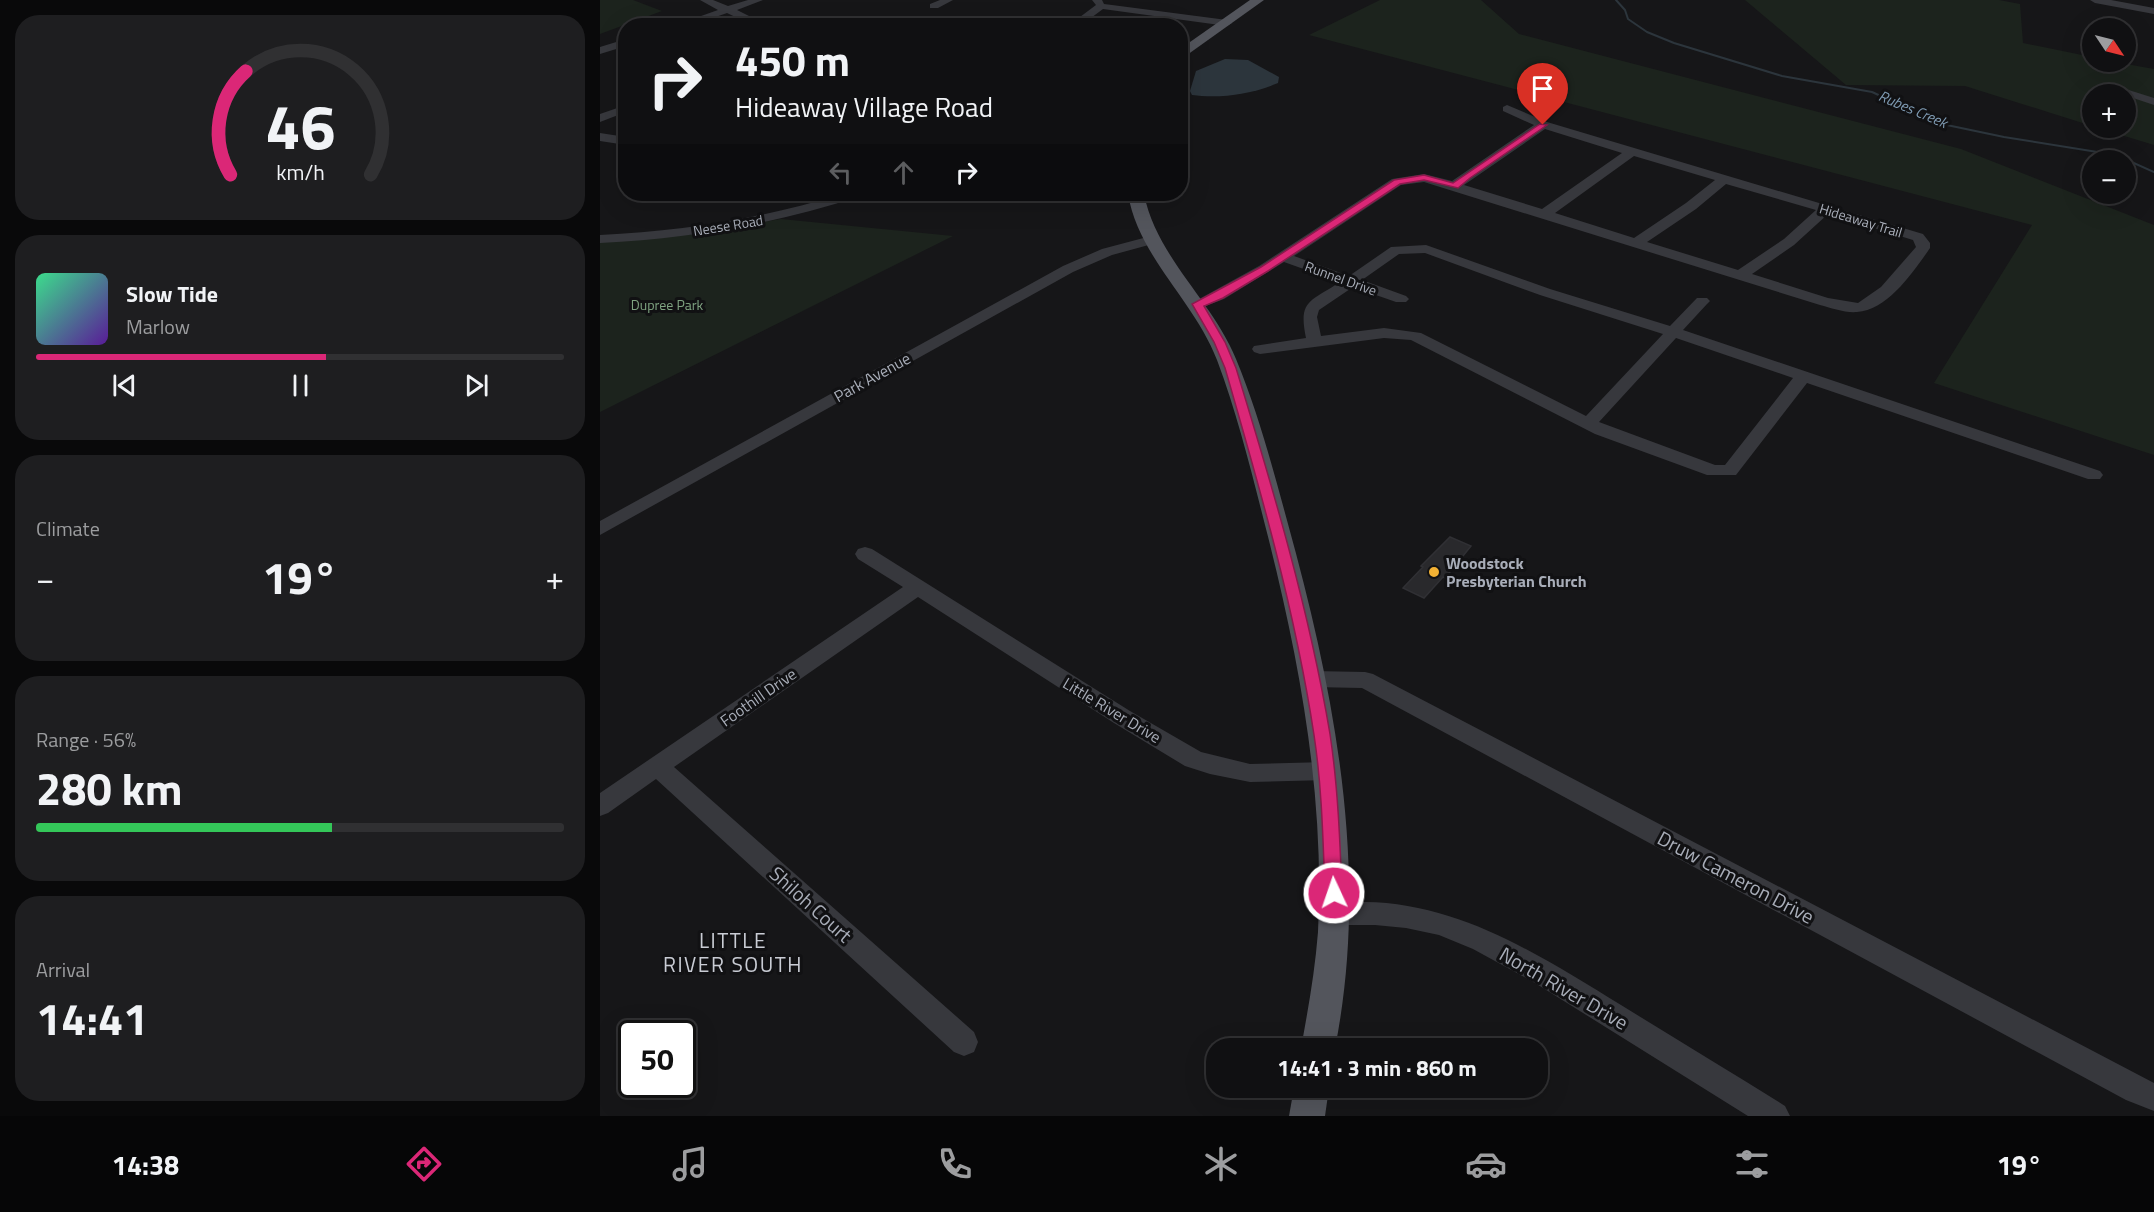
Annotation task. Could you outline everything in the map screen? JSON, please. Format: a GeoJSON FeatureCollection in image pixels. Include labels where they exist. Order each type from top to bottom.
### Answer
{"type":"FeatureCollection","features":[{"type":"Feature","properties":{"kind":"main road"},"geometry":{"type":"LineString","coordinates":[[1188,50],[1258,0]]}},
{"type":"Feature","properties":{"kind":"main road"},"geometry":{"type":"LineString","coordinates":[[1138,201],[1142,221],[1151,240],[1198,304],[1220,342],[1238,392],[1281,538],[1312,679],[1327,771],[1334,914],[1329,988],[1320,1038]]}},
{"type":"Feature","properties":{"kind":"main road"},"geometry":{"type":"LineString","coordinates":[[1307,1116],[1310,1098]]}},
{"type":"Feature","properties":{"kind":"street"},"geometry":{"type":"LineString","coordinates":[[705,0],[746,18]]}},
{"type":"Feature","properties":{"kind":"street"},"geometry":{"type":"LineString","coordinates":[[703,18],[758,0]]}},
{"type":"Feature","properties":{"kind":"street"},"geometry":{"type":"LineString","coordinates":[[934,6],[948,0]]}},
{"type":"Feature","properties":{"kind":"street"},"geometry":{"type":"LineString","coordinates":[[2095,0],[2154,11]]}},
{"type":"Feature","properties":{"kind":"street"},"geometry":{"type":"LineString","coordinates":[[1081,18],[1099,3],[1227,23]]}},
{"type":"Feature","properties":{"kind":"street"},"geometry":{"type":"LineString","coordinates":[[600,51],[618,45]]}},
{"type":"Feature","properties":{"kind":"street"},"geometry":{"type":"LineString","coordinates":[[2136,96],[2154,102]]}},
{"type":"Feature","properties":{"kind":"street","name":"Hideaway Trail"},"geometry":{"type":"LineString","coordinates":[[1198,304],[1219,296],[1283,257],[1397,182],[1424,178],[1825,302],[1862,308],[1873,302],[1923,248],[1923,243],[1918,237],[1543,125],[1507,109]]}},
{"type":"Feature","properties":{"kind":"street"},"geometry":{"type":"LineString","coordinates":[[600,118],[618,111]]}},
{"type":"Feature","properties":{"kind":"street"},"geometry":{"type":"LineString","coordinates":[[1455,186],[1466,176],[1543,125]]}},
{"type":"Feature","properties":{"kind":"street"},"geometry":{"type":"LineString","coordinates":[[600,137],[618,140]]}},
{"type":"Feature","properties":{"kind":"street"},"geometry":{"type":"LineString","coordinates":[[1543,215],[1631,152]]}},
{"type":"Feature","properties":{"kind":"street"},"geometry":{"type":"LineString","coordinates":[[1635,243],[1691,206],[1723,180]]}},
{"type":"Feature","properties":{"kind":"street","name":"Neese Road"},"geometry":{"type":"LineString","coordinates":[[600,239],[669,234],[745,223],[793,213],[831,201]]}},
{"type":"Feature","properties":{"kind":"street"},"geometry":{"type":"LineString","coordinates":[[1741,275],[1789,242],[1825,209]]}},
{"type":"Feature","properties":{"kind":"street","name":"Park Avenue"},"geometry":{"type":"LineString","coordinates":[[600,529],[1068,269],[1107,252],[1151,240]]}},
{"type":"Feature","properties":{"kind":"street"},"geometry":{"type":"LineString","coordinates":[[1314,340],[1309,317],[1312,308],[1396,250],[1426,249],[1545,292],[1804,375],[2094,475]]}},
{"type":"Feature","properties":{"kind":"street","name":"Runnel Drive"},"geometry":{"type":"LineString","coordinates":[[1283,257],[1401,299]]}},
{"type":"Feature","properties":{"kind":"street"},"geometry":{"type":"LineString","coordinates":[[1588,424],[1702,301]]}},
{"type":"Feature","properties":{"kind":"street"},"geometry":{"type":"LineString","coordinates":[[1260,349],[1314,340],[1384,333],[1415,336],[1588,424],[1713,471],[1730,471],[1804,375]]}},
{"type":"Feature","properties":{"kind":"street","name":"Little River Drive"},"geometry":{"type":"LineString","coordinates":[[865,554],[1122,717],[1193,759],[1250,773],[1327,771]]}},
{"type":"Feature","properties":{"kind":"street","name":"Foothill Drive"},"geometry":{"type":"LineString","coordinates":[[600,806],[916,588]]}},
{"type":"Feature","properties":{"kind":"street","name":"Druw Cameron Drive"},"geometry":{"type":"LineString","coordinates":[[1312,679],[1365,680],[2136,1090],[2154,1097]]}},
{"type":"Feature","properties":{"kind":"street","name":"Shiloh Court"},"geometry":{"type":"LineString","coordinates":[[657,766],[964,1042]]}},
{"type":"Feature","properties":{"kind":"street","name":"North River Drive"},"geometry":{"type":"LineString","coordinates":[[1334,914],[1383,913],[1415,917],[1441,924],[1478,939],[1525,963],[1775,1116]]}},
{"type":"Feature","properties":{"kind":"green space"},"geometry":{"type":"Polygon","coordinates":[[[600,0],[633,0],[662,11],[643,18],[618,18],[618,27],[600,34],[600,0]]]}},
{"type":"Feature","properties":{"kind":"green space"},"geometry":{"type":"Polygon","coordinates":[[[1380,0],[1481,0],[1519,34],[1961,149],[2082,197],[2082,204],[2101,204],[2154,225],[2154,455],[1934,383],[2032,225],[1309,35],[1380,0]]]}},
{"type":"Feature","properties":{"kind":"green space"},"geometry":{"type":"Polygon","coordinates":[[[1745,0],[1999,0],[2020,4],[2023,43],[2082,55],[2082,72],[2136,72],[2136,66],[2154,69],[2154,145],[2131,138],[2136,138],[2136,84],[2082,84],[2082,123],[1965,86],[1846,85],[1745,0]]]}},
{"type":"Feature","properties":{"kind":"green space","name":"Dupree Park"},"geometry":{"type":"Polygon","coordinates":[[[781,219],[953,236],[600,412],[600,242],[695,234],[781,219]]]}},
{"type":"Feature","properties":{"kind":"shaded area"},"geometry":{"type":"Polygon","coordinates":[[[1225,59],[1248,60],[1279,77],[1278,83],[1236,95],[1192,95],[1190,91],[1196,71],[1225,59]]]}},
{"type":"Feature","properties":{"kind":"building","name":"Woodstock Presbyterian Church"},"geometry":{"type":"Polygon","coordinates":[[[1450,537],[1471,546],[1445,578],[1443,577],[1424,598],[1403,588],[1423,567],[1421,566],[1450,537]]]}},
{"type":"Feature","properties":{"kind":"waterway","name":"Rubes Creek"},"geometry":{"type":"LineString","coordinates":[[1616,0],[1625,10],[1628,19],[1647,32],[1674,43],[1782,76],[1872,92],[1942,124],[2004,137],[2116,155],[2154,172]]}},
{"type":"Feature","properties":{"kind":"place","name":"Woodstock Presbyterian Church"},"geometry":{"type":"Point","coordinates":[1434,572]}},
{"type":"Feature","properties":{"kind":"district","name":"LITTLE RIVER SOUTH"},"geometry":{"type":"Point","coordinates":[733,952]}},
{"type":"Feature","properties":{"kind":"route"},"geometry":{"type":"LineString","coordinates":[[1334,893],[1327,771],[1308,654],[1281,538],[1238,392],[1220,342],[1198,304],[1219,296],[1264,269],[1397,182],[1424,178],[1455,186],[1466,176],[1543,125]]}}]}
